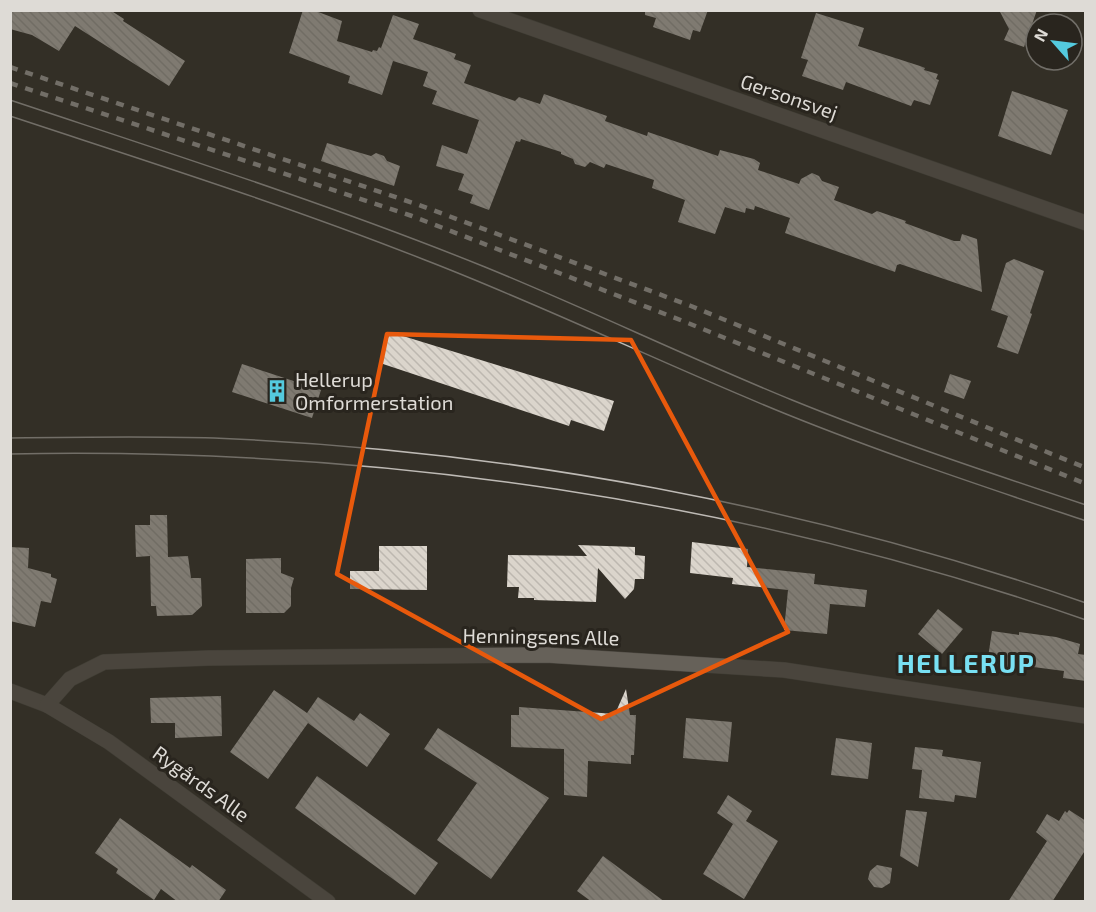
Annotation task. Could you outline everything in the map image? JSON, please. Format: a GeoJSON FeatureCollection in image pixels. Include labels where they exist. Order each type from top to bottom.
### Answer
{"type":"FeatureCollection","features":[{"type":"Feature","properties":{"kind":"street","name":"Gersonsvej"},"geometry":{"type":"LineString","coordinates":[[480,10],[1086,223]]}},
{"type":"Feature","properties":{"kind":"street","name":"Henningsens Alle"},"geometry":{"type":"LineString","coordinates":[[47,705],[70,679],[104,663],[209,658],[546,654],[784,670],[1086,716]]}},
{"type":"Feature","properties":{"kind":"street"},"geometry":{"type":"LineString","coordinates":[[10,691],[47,705]]}},
{"type":"Feature","properties":{"kind":"street","name":"Rygårds Alle"},"geometry":{"type":"LineString","coordinates":[[47,705],[109,742],[311,897],[328,902]]}},
{"type":"Feature","properties":{"kind":"highlighted area"},"geometry":{"type":"Polygon","coordinates":[[[387,334],[631,340],[788,632],[601,719],[337,574],[387,334]]]}},
{"type":"Feature","properties":{"kind":"building"},"geometry":{"type":"Polygon","coordinates":[[[10,10],[110,10],[185,61],[169,86],[75,26],[59,51],[32,35],[10,29],[10,10]]]}},
{"type":"Feature","properties":{"kind":"building"},"geometry":{"type":"Polygon","coordinates":[[[303,10],[313,10],[342,21],[337,41],[372,52],[381,48],[393,15],[419,24],[413,39],[456,54],[454,59],[471,65],[464,83],[515,101],[519,97],[540,104],[544,94],[607,116],[605,121],[647,136],[648,132],[718,156],[720,150],[754,159],[760,163],[758,170],[799,184],[801,179],[812,173],[819,176],[822,181],[839,187],[834,200],[872,214],[877,211],[954,241],[960,241],[962,234],[977,239],[982,292],[900,264],[897,265],[895,272],[785,233],[790,218],[755,206],[754,210],[746,208],[745,213],[725,207],[715,234],[678,222],[685,200],[652,188],[654,180],[606,164],[604,168],[590,162],[585,167],[575,164],[573,159],[561,152],[521,139],[520,142],[516,141],[489,210],[470,203],[473,195],[458,190],[464,174],[436,166],[442,145],[467,154],[479,120],[432,104],[437,91],[423,86],[428,72],[393,61],[382,95],[348,83],[350,76],[289,53],[303,10]]]}},
{"type":"Feature","properties":{"kind":"building"},"geometry":{"type":"Polygon","coordinates":[[[645,10],[708,10],[700,32],[693,30],[690,40],[653,27],[656,18],[645,15],[645,10]]]}},
{"type":"Feature","properties":{"kind":"building"},"geometry":{"type":"Polygon","coordinates":[[[999,10],[1037,10],[1036,12],[1024,12],[1024,47],[1004,40],[1009,29],[999,10]]]}},
{"type":"Feature","properties":{"kind":"building"},"geometry":{"type":"Polygon","coordinates":[[[816,13],[864,28],[858,46],[938,74],[936,79],[939,80],[930,105],[914,100],[911,106],[846,82],[843,90],[802,76],[808,60],[801,58],[816,13]]]}},
{"type":"Feature","properties":{"kind":"building"},"geometry":{"type":"Polygon","coordinates":[[[1012,91],[1068,110],[1051,155],[998,136],[1012,91]]]}},
{"type":"Feature","properties":{"kind":"building"},"geometry":{"type":"Polygon","coordinates":[[[327,143],[371,156],[376,153],[400,166],[394,186],[321,161],[327,143]]]}},
{"type":"Feature","properties":{"kind":"building"},"geometry":{"type":"Polygon","coordinates":[[[1014,259],[1044,271],[1018,354],[997,347],[1008,316],[991,310],[1006,263],[1014,259]]]}},
{"type":"Feature","properties":{"kind":"building"},"geometry":{"type":"Polygon","coordinates":[[[390,332],[614,401],[604,431],[571,420],[569,426],[380,363],[390,332]]]}},
{"type":"Feature","properties":{"kind":"building","name":"Hellerup Omformerstation"},"geometry":{"type":"Polygon","coordinates":[[[242,364],[321,390],[312,418],[232,392],[242,364]]]}},
{"type":"Feature","properties":{"kind":"building"},"geometry":{"type":"Polygon","coordinates":[[[950,374],[971,381],[964,399],[944,392],[950,374]]]}},
{"type":"Feature","properties":{"kind":"building"},"geometry":{"type":"Polygon","coordinates":[[[150,515],[167,515],[168,557],[188,556],[191,578],[201,578],[202,606],[192,615],[157,616],[156,606],[151,606],[150,556],[136,557],[135,525],[150,525],[150,515]]]}},
{"type":"Feature","properties":{"kind":"building"},"geometry":{"type":"Polygon","coordinates":[[[692,542],[748,549],[747,567],[815,574],[814,584],[867,590],[865,607],[830,604],[827,634],[784,630],[788,590],[732,584],[733,578],[690,573],[692,542]]]}},
{"type":"Feature","properties":{"kind":"building"},"geometry":{"type":"Polygon","coordinates":[[[578,545],[635,547],[635,555],[645,556],[644,579],[635,579],[634,589],[625,599],[598,568],[596,602],[518,598],[519,587],[507,587],[508,555],[587,556],[578,545]]]}},
{"type":"Feature","properties":{"kind":"building"},"geometry":{"type":"Polygon","coordinates":[[[379,546],[427,546],[427,590],[350,589],[350,571],[379,571],[379,546]]]}},
{"type":"Feature","properties":{"kind":"building"},"geometry":{"type":"Polygon","coordinates":[[[10,547],[29,548],[28,568],[51,574],[51,577],[57,579],[51,603],[41,601],[35,627],[10,621],[10,547]]]}},
{"type":"Feature","properties":{"kind":"building"},"geometry":{"type":"Polygon","coordinates":[[[281,558],[281,573],[294,578],[291,588],[291,606],[284,613],[246,613],[246,559],[281,558]]]}},
{"type":"Feature","properties":{"kind":"building"},"geometry":{"type":"Polygon","coordinates":[[[938,609],[963,629],[942,654],[918,634],[938,609]]]}},
{"type":"Feature","properties":{"kind":"building"},"geometry":{"type":"Polygon","coordinates":[[[992,631],[1056,637],[1080,644],[1078,654],[1086,655],[1086,681],[1063,678],[1064,671],[1018,665],[1017,668],[987,664],[992,631]]]}},
{"type":"Feature","properties":{"kind":"building"},"geometry":{"type":"Polygon","coordinates":[[[626,689],[630,715],[636,715],[634,755],[631,755],[631,764],[588,761],[587,797],[564,795],[564,749],[511,747],[511,715],[519,715],[519,707],[615,714],[626,689]]]}},
{"type":"Feature","properties":{"kind":"building"},"geometry":{"type":"Polygon","coordinates":[[[274,690],[307,713],[318,697],[354,721],[360,713],[390,734],[367,767],[308,723],[268,779],[230,752],[274,690]]]}},
{"type":"Feature","properties":{"kind":"building"},"geometry":{"type":"Polygon","coordinates":[[[221,696],[222,736],[175,738],[175,723],[151,723],[150,698],[221,696]]]}},
{"type":"Feature","properties":{"kind":"building"},"geometry":{"type":"Polygon","coordinates":[[[686,718],[732,722],[728,762],[683,758],[686,718]]]}},
{"type":"Feature","properties":{"kind":"building"},"geometry":{"type":"Polygon","coordinates":[[[438,728],[549,798],[491,879],[437,840],[477,783],[424,749],[438,728]]]}},
{"type":"Feature","properties":{"kind":"building"},"geometry":{"type":"Polygon","coordinates":[[[836,738],[872,743],[868,779],[831,775],[836,738]]]}},
{"type":"Feature","properties":{"kind":"building"},"geometry":{"type":"Polygon","coordinates":[[[915,747],[943,750],[942,756],[981,762],[976,798],[955,795],[954,802],[919,798],[922,770],[912,769],[915,747]]]}},
{"type":"Feature","properties":{"kind":"building"},"geometry":{"type":"Polygon","coordinates":[[[317,776],[438,863],[415,895],[295,808],[317,776]]]}},
{"type":"Feature","properties":{"kind":"building"},"geometry":{"type":"Polygon","coordinates":[[[728,795],[752,811],[746,821],[778,841],[744,899],[703,874],[733,824],[717,813],[728,795]]]}},
{"type":"Feature","properties":{"kind":"building"},"geometry":{"type":"Polygon","coordinates":[[[906,810],[927,812],[918,867],[900,856],[906,810]]]}},
{"type":"Feature","properties":{"kind":"building"},"geometry":{"type":"Polygon","coordinates":[[[1069,810],[1086,821],[1086,849],[1052,902],[1008,902],[1047,841],[1036,832],[1047,814],[1059,821],[1065,811],[1067,813],[1069,810]]]}},
{"type":"Feature","properties":{"kind":"building"},"geometry":{"type":"Polygon","coordinates":[[[120,818],[190,868],[192,865],[226,890],[218,902],[178,902],[161,889],[154,900],[116,873],[118,869],[95,853],[120,818]]]}},
{"type":"Feature","properties":{"kind":"building"},"geometry":{"type":"Polygon","coordinates":[[[603,856],[665,902],[592,902],[577,891],[603,856]]]}},
{"type":"Feature","properties":{"kind":"building"},"geometry":{"type":"Polygon","coordinates":[[[877,865],[892,868],[890,883],[882,888],[874,887],[868,879],[870,871],[877,865]]]}},
{"type":"Feature","properties":{"kind":"tram line"},"geometry":{"type":"LineString","coordinates":[[10,100],[249,180],[426,244],[524,283],[792,400],[938,455],[1086,505]]}},
{"type":"Feature","properties":{"kind":"tram line"},"geometry":{"type":"LineString","coordinates":[[10,116],[219,185],[374,240],[471,278],[823,429],[1086,521]]}},
{"type":"Feature","properties":{"kind":"tram line"},"geometry":{"type":"LineString","coordinates":[[10,438],[214,438],[436,455],[546,470],[656,488],[765,511],[980,568],[1086,603]]}},
{"type":"Feature","properties":{"kind":"tram line"},"geometry":{"type":"LineString","coordinates":[[10,454],[147,454],[284,460],[420,472],[556,489],[690,512],[824,542],[956,578],[1086,620]]}},
{"type":"Feature","properties":{"kind":"railway"},"geometry":{"type":"LineString","coordinates":[[10,67],[419,205],[691,306],[1086,468]]}},
{"type":"Feature","properties":{"kind":"railway"},"geometry":{"type":"LineString","coordinates":[[10,83],[412,216],[683,321],[1086,484]]}},
{"type":"Feature","properties":{"kind":"place","name":"Hellerup Omformerstation"},"geometry":{"type":"Point","coordinates":[277,391]}},
{"type":"Feature","properties":{"kind":"district","name":"HELLERUP"},"geometry":{"type":"Point","coordinates":[966,664]}}]}
